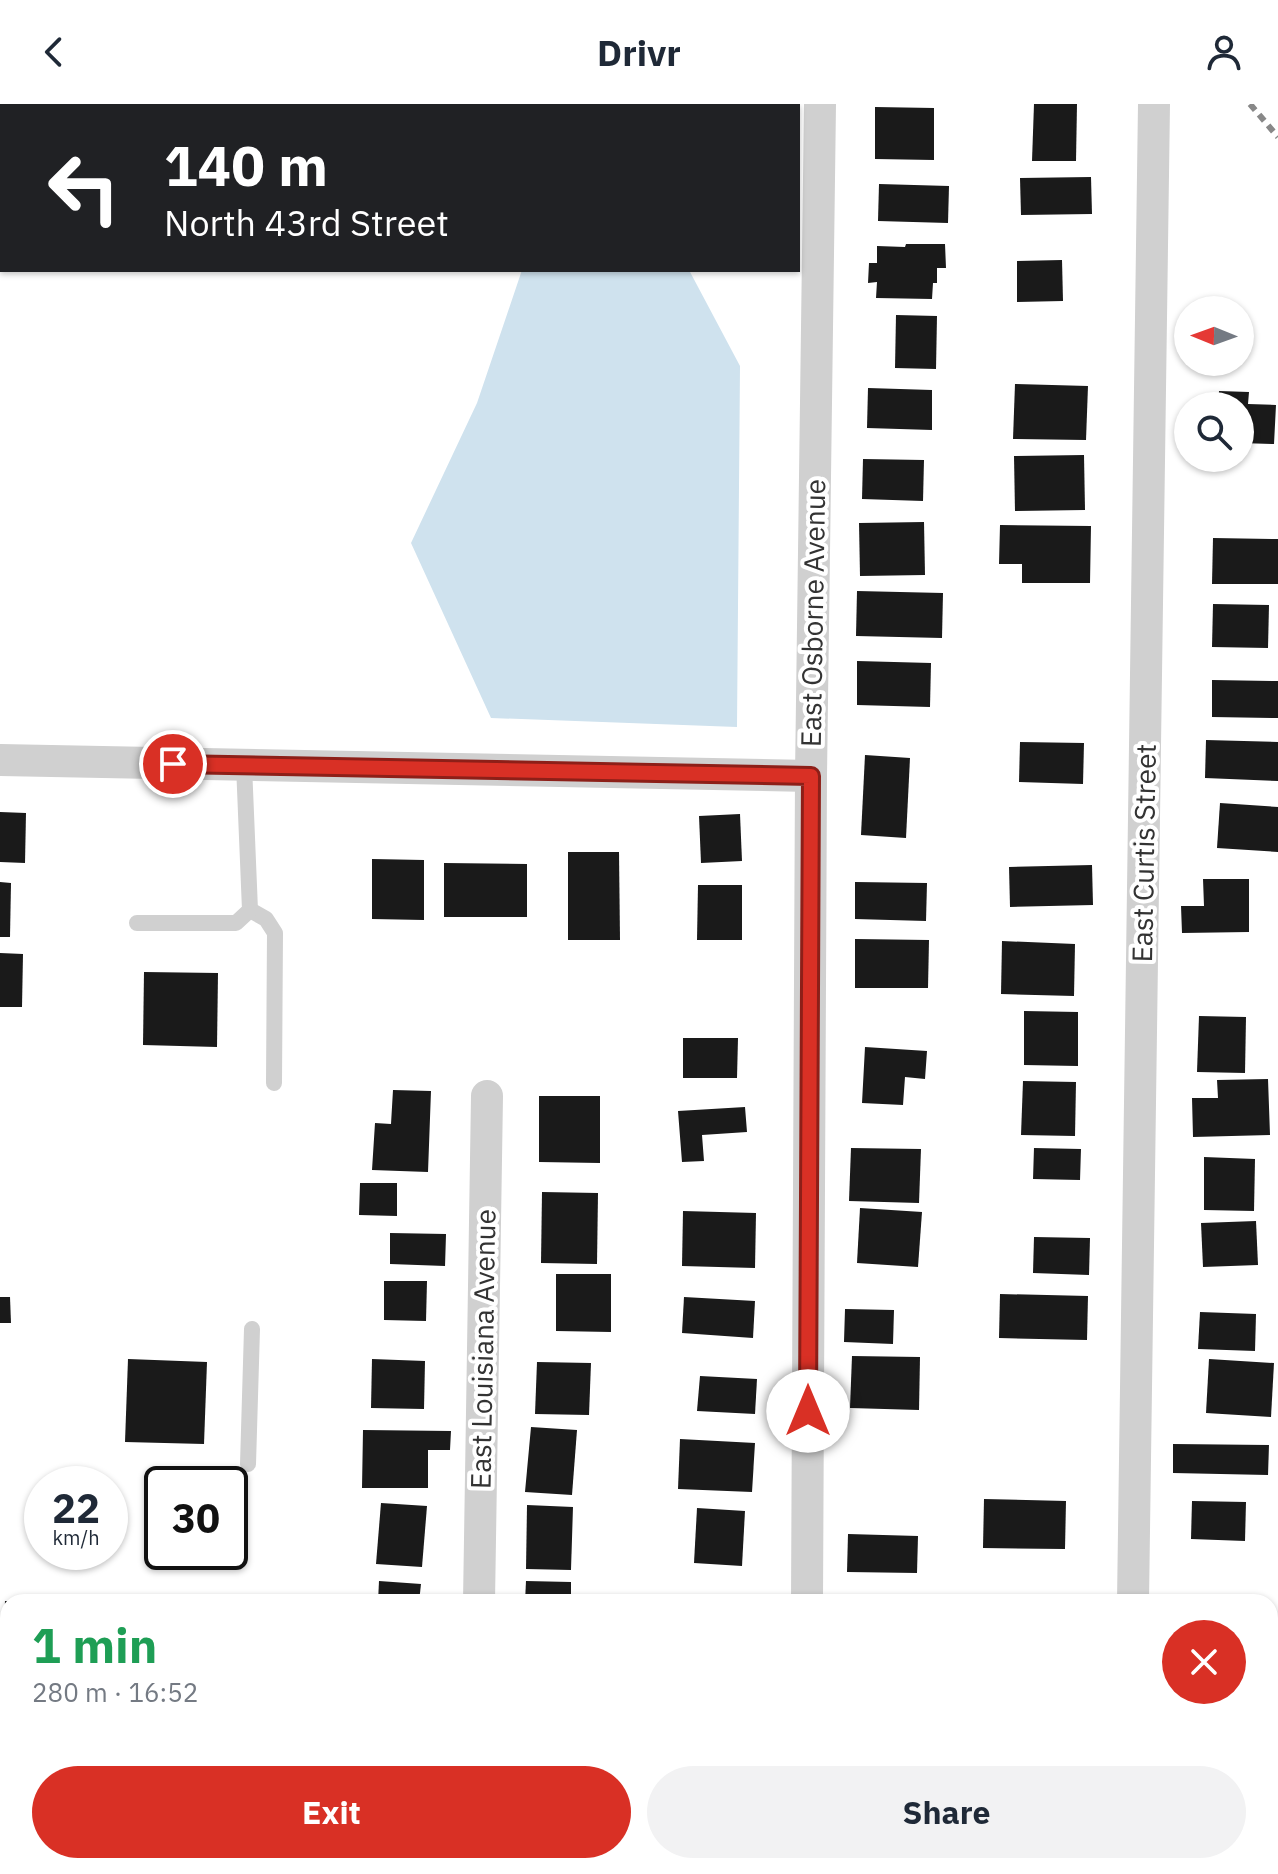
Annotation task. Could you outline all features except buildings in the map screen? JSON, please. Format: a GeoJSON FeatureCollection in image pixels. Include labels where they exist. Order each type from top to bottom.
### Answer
{"type":"FeatureCollection","features":[{"type":"Feature","properties":{"kind":"street","name":"East Osborne Avenue"},"geometry":{"type":"LineString","coordinates":[[807,1594],[811,776],[808,234],[820,104]]}},
{"type":"Feature","properties":{"kind":"street","name":"East Curtis Street"},"geometry":{"type":"LineString","coordinates":[[1133,1594],[1154,104]]}},
{"type":"Feature","properties":{"kind":"street"},"geometry":{"type":"LineString","coordinates":[[0,760],[811,776]]}},
{"type":"Feature","properties":{"kind":"street","name":"East Louisiana Avenue"},"geometry":{"type":"LineString","coordinates":[[479,1594],[487,1096]]}},
{"type":"Feature","properties":{"kind":"lane"},"geometry":{"type":"LineString","coordinates":[[137,923],[236,923],[250,910],[244,765]]}},
{"type":"Feature","properties":{"kind":"lane"},"geometry":{"type":"LineString","coordinates":[[250,910],[266,919],[275,933],[274,1083]]}},
{"type":"Feature","properties":{"kind":"lane"},"geometry":{"type":"LineString","coordinates":[[248,1464],[252,1329]]}},
{"type":"Feature","properties":{"kind":"water"},"geometry":{"type":"Polygon","coordinates":[[[521,272],[690,272],[740,366],[737,727],[491,718],[411,543],[477,403],[521,272]]]}},
{"type":"Feature","properties":{"kind":"railway"},"geometry":{"type":"LineString","coordinates":[[1250,104],[1278,137]]}},
{"type":"Feature","properties":{"kind":"route"},"geometry":{"type":"LineString","coordinates":[[173,764],[811,776],[808,1411]]}}]}
